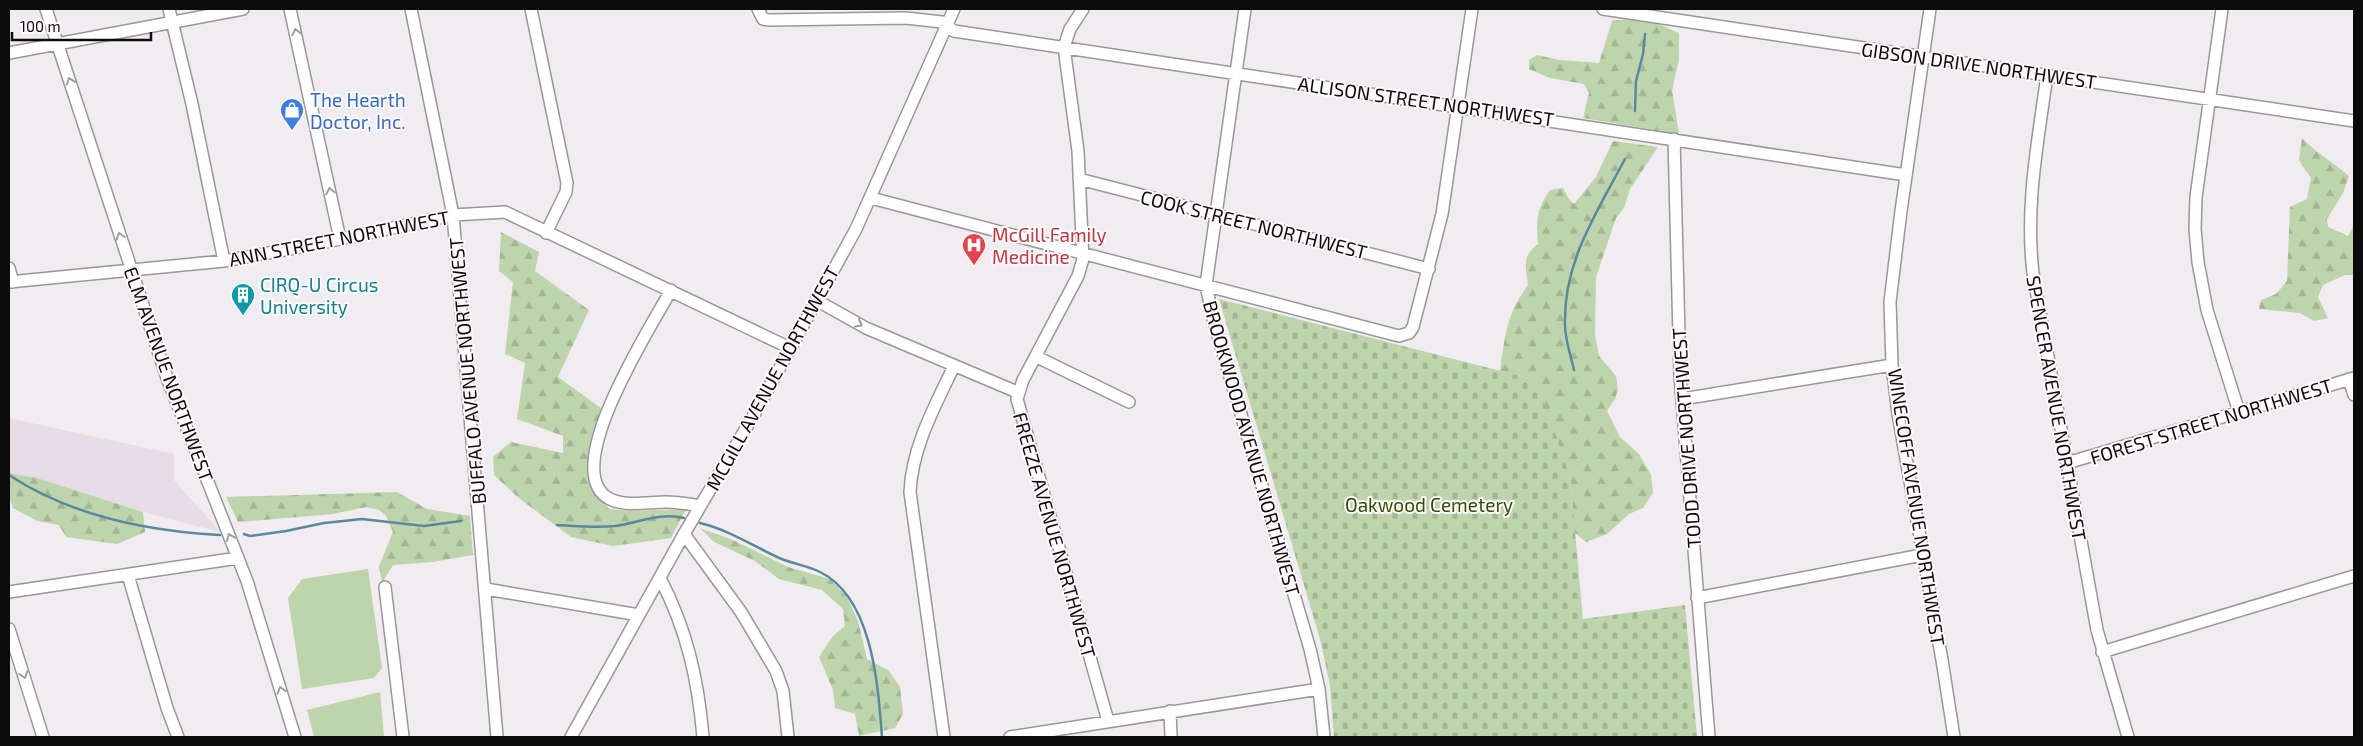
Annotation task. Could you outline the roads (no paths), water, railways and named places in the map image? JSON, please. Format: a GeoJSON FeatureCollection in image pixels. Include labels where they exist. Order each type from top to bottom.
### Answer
{"type":"FeatureCollection","features":[{"type":"Feature","properties":{"kind":"street","name":"ELM AVENUE NORTHWEST"},"geometry":{"type":"LineString","coordinates":[[46,9],[166,378],[238,558],[295,737]]}},
{"type":"Feature","properties":{"kind":"street"},"geometry":{"type":"LineString","coordinates":[[169,9],[224,261]]}},
{"type":"Feature","properties":{"kind":"street"},"geometry":{"type":"LineString","coordinates":[[9,53],[243,9]]}},
{"type":"Feature","properties":{"kind":"street"},"geometry":{"type":"LineString","coordinates":[[290,9],[340,239]]}},
{"type":"Feature","properties":{"kind":"street","name":"BUFFALO AVENUE NORTHWEST"},"geometry":{"type":"LineString","coordinates":[[411,9],[453,215],[497,737]]}},
{"type":"Feature","properties":{"kind":"street"},"geometry":{"type":"LineString","coordinates":[[531,9],[567,183],[566,192],[546,233]]}},
{"type":"Feature","properties":{"kind":"street","name":"ALLISON STREET NORTHWEST"},"geometry":{"type":"LineString","coordinates":[[758,9],[763,20],[906,18],[942,22],[954,31],[1906,175]]}},
{"type":"Feature","properties":{"kind":"street","name":"MCGILL AVENUE NORTHWEST"},"geometry":{"type":"LineString","coordinates":[[571,737],[790,348],[871,198],[954,9]]}},
{"type":"Feature","properties":{"kind":"street","name":"FREEZE AVENUE NORTHWEST"},"geometry":{"type":"LineString","coordinates":[[1083,9],[1070,29],[1064,48],[1079,179],[1083,252],[1078,276],[1017,392],[1019,411],[1108,721]]}},
{"type":"Feature","properties":{"kind":"street","name":"BROOKWOOD AVENUE NORTHWEST"},"geometry":{"type":"LineString","coordinates":[[1245,9],[1214,215],[1206,285],[1213,319],[1310,649],[1319,689],[1324,737]]}},
{"type":"Feature","properties":{"kind":"street"},"geometry":{"type":"LineString","coordinates":[[871,198],[1399,336],[1410,333],[1429,269],[1442,214],[1472,9]]}},
{"type":"Feature","properties":{"kind":"street","name":"GIBSON DRIVE NORTHWEST"},"geometry":{"type":"LineString","coordinates":[[1603,9],[2354,121]]}},
{"type":"Feature","properties":{"kind":"street","name":"WINECOFF AVENUE NORTHWEST"},"geometry":{"type":"LineString","coordinates":[[1930,9],[1890,302],[1892,365],[1922,555],[1942,660],[1954,737]]}},
{"type":"Feature","properties":{"kind":"street"},"geometry":{"type":"LineString","coordinates":[[2222,9],[2196,197],[2195,229],[2198,262],[2207,310],[2239,412]]}},
{"type":"Feature","properties":{"kind":"street","name":"SPENCER AVENUE NORTHWEST"},"geometry":{"type":"LineString","coordinates":[[2047,75],[2030,200],[2029,240],[2033,273],[2102,652],[2128,737]]}},
{"type":"Feature","properties":{"kind":"street","name":"TODD DRIVE NORTHWEST"},"geometry":{"type":"LineString","coordinates":[[1674,139],[1682,398],[1696,598],[1709,737]]}},
{"type":"Feature","properties":{"kind":"street","name":"COOK STREET NORTHWEST"},"geometry":{"type":"LineString","coordinates":[[1079,179],[1429,269]]}},
{"type":"Feature","properties":{"kind":"street","name":"ANN STREET NORTHWEST"},"geometry":{"type":"LineString","coordinates":[[11,282],[224,261],[453,215],[505,212],[790,348]]}},
{"type":"Feature","properties":{"kind":"street"},"geometry":{"type":"LineString","coordinates":[[9,268],[11,282]]}},
{"type":"Feature","properties":{"kind":"street"},"geometry":{"type":"LineString","coordinates":[[671,290],[604,415],[594,466],[595,482],[601,492],[616,502],[666,502],[700,506]]}},
{"type":"Feature","properties":{"kind":"street"},"geometry":{"type":"LineString","coordinates":[[816,300],[866,328],[1017,392]]}},
{"type":"Feature","properties":{"kind":"street"},"geometry":{"type":"LineString","coordinates":[[1037,357],[1130,402]]}},
{"type":"Feature","properties":{"kind":"street"},"geometry":{"type":"LineString","coordinates":[[1682,398],[1892,365]]}},
{"type":"Feature","properties":{"kind":"street"},"geometry":{"type":"LineString","coordinates":[[944,737],[910,492],[910,479],[916,450],[954,366]]}},
{"type":"Feature","properties":{"kind":"street"},"geometry":{"type":"LineString","coordinates":[[2352,379],[2354,395]]}},
{"type":"Feature","properties":{"kind":"street","name":"FOREST STREET NORTHWEST"},"geometry":{"type":"LineString","coordinates":[[2067,463],[2352,379]]}},
{"type":"Feature","properties":{"kind":"street"},"geometry":{"type":"LineString","coordinates":[[684,534],[741,612],[776,671],[783,691],[788,737]]}},
{"type":"Feature","properties":{"kind":"street"},"geometry":{"type":"LineString","coordinates":[[1696,598],[1922,555]]}},
{"type":"Feature","properties":{"kind":"street"},"geometry":{"type":"LineString","coordinates":[[9,592],[238,558]]}},
{"type":"Feature","properties":{"kind":"street"},"geometry":{"type":"LineString","coordinates":[[128,574],[167,708],[178,737]]}},
{"type":"Feature","properties":{"kind":"street"},"geometry":{"type":"LineString","coordinates":[[2102,652],[2354,576]]}},
{"type":"Feature","properties":{"kind":"street"},"geometry":{"type":"LineString","coordinates":[[660,578],[685,633],[694,666],[703,737]]}},
{"type":"Feature","properties":{"kind":"street"},"geometry":{"type":"LineString","coordinates":[[385,586],[403,737]]}},
{"type":"Feature","properties":{"kind":"street"},"geometry":{"type":"LineString","coordinates":[[486,589],[639,615]]}},
{"type":"Feature","properties":{"kind":"street"},"geometry":{"type":"LineString","coordinates":[[9,629],[44,737]]}},
{"type":"Feature","properties":{"kind":"street"},"geometry":{"type":"LineString","coordinates":[[1010,737],[1050,734],[1108,721],[1319,689]]}},
{"type":"Feature","properties":{"kind":"street"},"geometry":{"type":"LineString","coordinates":[[1170,712],[1172,737]]}},
{"type":"Feature","properties":{"kind":"waterway"},"geometry":{"type":"LineString","coordinates":[[1635,111],[1636,81],[1643,54],[1645,34]]}},
{"type":"Feature","properties":{"kind":"waterway"},"geometry":{"type":"LineString","coordinates":[[1574,370],[1565,331],[1566,302],[1570,280],[1576,259],[1593,218],[1625,159]]}},
{"type":"Feature","properties":{"kind":"waterway"},"geometry":{"type":"LineString","coordinates":[[9,475],[58,501],[110,519],[164,530],[220,535]]}},
{"type":"Feature","properties":{"kind":"waterway"},"geometry":{"type":"LineString","coordinates":[[557,525],[608,527],[666,516],[684,518]]}},
{"type":"Feature","properties":{"kind":"waterway"},"geometry":{"type":"LineString","coordinates":[[244,534],[250,536],[324,523],[362,519],[424,526],[461,521]]}},
{"type":"Feature","properties":{"kind":"waterway"},"geometry":{"type":"LineString","coordinates":[[700,523],[729,533],[782,559],[820,572],[838,584],[862,622],[869,645],[875,669],[882,737]]}},
{"type":"Feature","properties":{"kind":"place","name":"The Hearth Doctor, Inc."},"geometry":{"type":"Point","coordinates":[292,131]}},
{"type":"Feature","properties":{"kind":"place","name":"McGill Family Medicine"},"geometry":{"type":"Point","coordinates":[974,266]}},
{"type":"Feature","properties":{"kind":"place","name":"CIRQ-U Circus University"},"geometry":{"type":"Point","coordinates":[243,316]}},
{"type":"Feature","properties":{"kind":"park label","name":"Oakwood Cemetery"},"geometry":{"type":"Point","coordinates":[1429,504]}}]}
